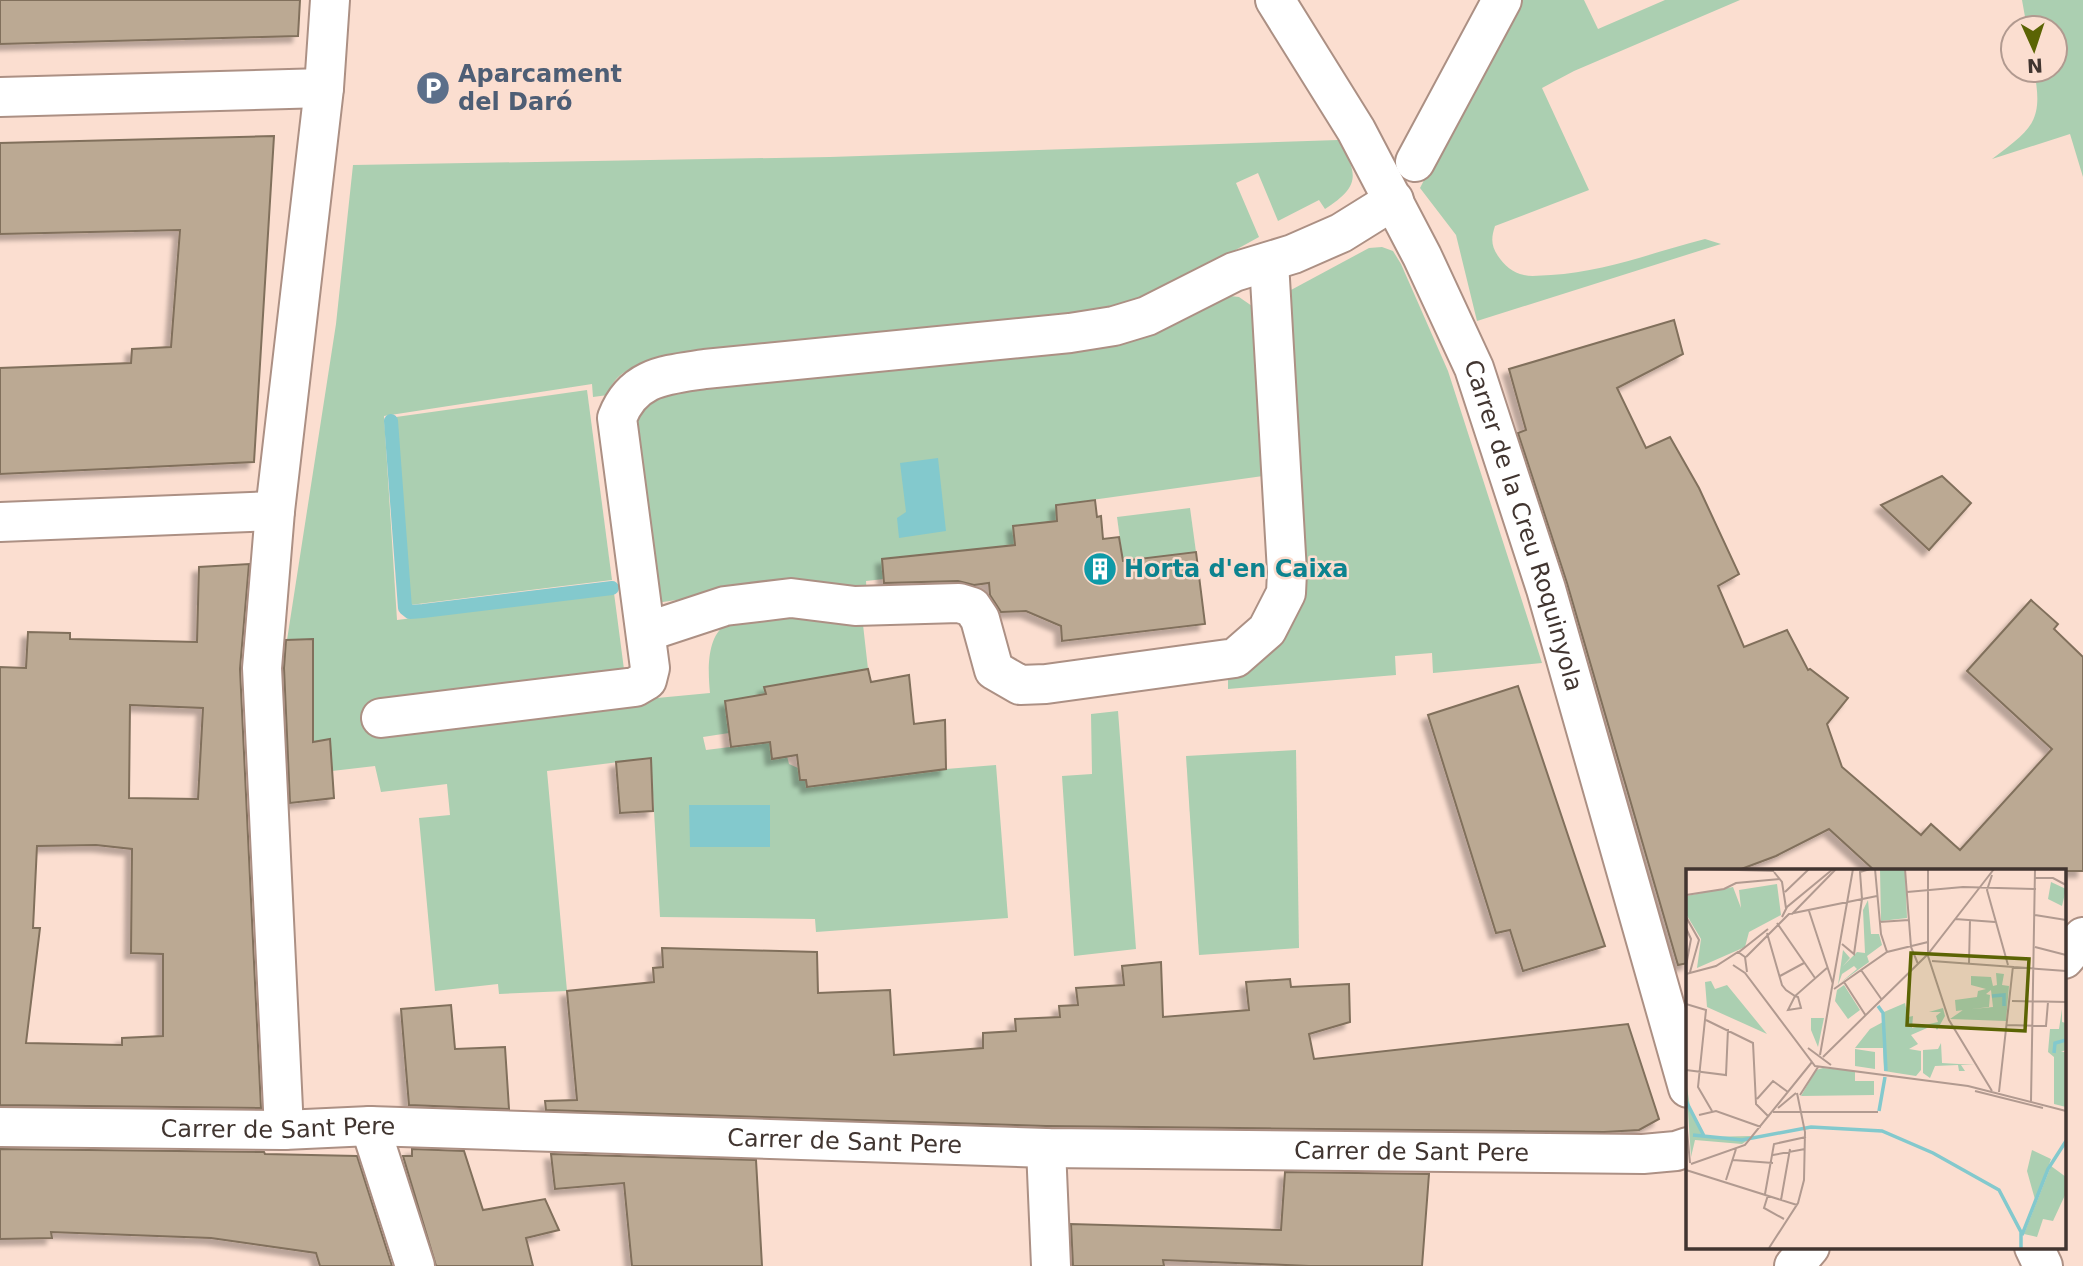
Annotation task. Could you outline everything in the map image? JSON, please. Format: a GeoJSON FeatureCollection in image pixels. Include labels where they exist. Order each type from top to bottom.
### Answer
{"type":"FeatureCollection","features":[{"type":"Feature","properties":{"kind":"street"},"geometry":{"type":"LineString","coordinates":[[284,1130],[272,832],[262,668],[275,511],[324,88],[330,0]]}},
{"type":"Feature","properties":{"kind":"street","name":"Carrer de la Creu Roquinyola"},"geometry":{"type":"LineString","coordinates":[[1275,0],[1356,130],[1394,200],[1474,368],[1546,589],[1686,1080]]}},
{"type":"Feature","properties":{"kind":"street"},"geometry":{"type":"LineString","coordinates":[[1415,162],[1502,0]]}},
{"type":"Feature","properties":{"kind":"street"},"geometry":{"type":"LineString","coordinates":[[0,97],[324,88]]}},
{"type":"Feature","properties":{"kind":"street"},"geometry":{"type":"LineString","coordinates":[[381,718],[635,687],[647,680],[650,668],[646,632],[617,418],[623,403],[649,380],[705,369],[1070,333],[1114,326],[1147,316],[1234,272],[1293,254],[1341,233],[1394,200]]}},
{"type":"Feature","properties":{"kind":"street"},"geometry":{"type":"LineString","coordinates":[[646,632],[725,606],[791,598],[808,598],[855,606],[959,603],[972,607],[980,619],[993,670],[1020,685],[1046,684],[1235,658],[1266,630],[1286,593],[1269,261]]}},
{"type":"Feature","properties":{"kind":"street"},"geometry":{"type":"LineString","coordinates":[[0,522],[275,511]]}},
{"type":"Feature","properties":{"kind":"street"},"geometry":{"type":"LineString","coordinates":[[2066,957],[2083,937]]}},
{"type":"Feature","properties":{"kind":"street"},"geometry":{"type":"LineString","coordinates":[[370,1126],[415,1266]]}},
{"type":"Feature","properties":{"kind":"street","name":"Carrer de Sant Pere"},"geometry":{"type":"LineString","coordinates":[[0,1127],[284,1130],[370,1126],[1046,1148],[1643,1154],[1686,1148]]}},
{"type":"Feature","properties":{"kind":"street"},"geometry":{"type":"LineString","coordinates":[[1046,1148],[1051,1266]]}},
{"type":"Feature","properties":{"kind":"street"},"geometry":{"type":"LineString","coordinates":[[1788,1248],[1791,1266]]}},
{"type":"Feature","properties":{"kind":"street"},"geometry":{"type":"LineString","coordinates":[[1791,1266],[1810,1248]]}},
{"type":"Feature","properties":{"kind":"street"},"geometry":{"type":"LineString","coordinates":[[2034,1248],[2043,1266]]}},
{"type":"Feature","properties":{"kind":"green space"},"geometry":{"type":"Polygon","coordinates":[[[1516,0],[1584,0],[1598,29],[1665,0],[1740,0],[1574,71],[1542,88],[1589,190],[1495,226],[1493,245],[1503,262],[1520,274],[1551,275],[1610,266],[1705,239],[1721,244],[1477,321],[1456,235],[1420,188],[1516,0]]]}},
{"type":"Feature","properties":{"kind":"green space"},"geometry":{"type":"Polygon","coordinates":[[[2022,0],[2083,0],[2083,177],[2070,134],[1992,159],[2017,140],[2032,123],[2036,113],[2036,84],[2069,84],[2069,14],[2024,14],[2022,0]]]}},
{"type":"Feature","properties":{"kind":"green space"},"geometry":{"type":"Polygon","coordinates":[[[1338,140],[1350,162],[1352,179],[1345,194],[1336,201],[1325,209],[1319,200],[1278,221],[1258,173],[1236,183],[1259,237],[1161,291],[1118,309],[652,361],[631,368],[619,376],[608,395],[593,397],[592,384],[384,416],[397,620],[614,593],[625,677],[636,700],[710,693],[709,665],[712,646],[719,630],[726,624],[724,593],[656,603],[634,421],[643,404],[668,390],[1230,296],[1239,297],[1252,306],[1254,323],[1263,476],[1056,505],[1057,521],[1013,527],[1018,567],[976,549],[882,559],[884,579],[866,581],[867,597],[860,598],[868,669],[765,687],[766,694],[725,701],[729,733],[703,737],[706,750],[770,742],[772,758],[787,756],[789,764],[798,768],[800,780],[806,780],[807,787],[996,765],[1008,918],[816,932],[815,919],[660,917],[651,758],[547,771],[567,991],[499,994],[498,984],[435,991],[419,818],[450,815],[447,784],[381,792],[375,766],[332,771],[329,739],[286,748],[286,725],[313,718],[312,639],[287,640],[336,324],[353,165],[830,157],[1338,140]]]}},
{"type":"Feature","properties":{"kind":"green space"},"geometry":{"type":"Polygon","coordinates":[[[1382,247],[1393,251],[1401,264],[1448,371],[1542,663],[1433,673],[1432,653],[1395,656],[1396,675],[1228,689],[1228,677],[1269,651],[1287,633],[1295,621],[1306,588],[1287,307],[1291,290],[1369,248],[1382,247]]]}},
{"type":"Feature","properties":{"kind":"green space"},"geometry":{"type":"Polygon","coordinates":[[[587,390],[612,580],[410,605],[396,417],[587,390]]]}},
{"type":"Feature","properties":{"kind":"green space"},"geometry":{"type":"Polygon","coordinates":[[[1190,508],[1196,552],[1123,561],[1117,517],[1190,508]]]}},
{"type":"Feature","properties":{"kind":"green space"},"geometry":{"type":"Polygon","coordinates":[[[1118,711],[1136,949],[1074,956],[1062,776],[1092,774],[1091,714],[1118,711]]]}},
{"type":"Feature","properties":{"kind":"green space"},"geometry":{"type":"Polygon","coordinates":[[[1296,750],[1299,948],[1199,955],[1186,756],[1296,750]]]}},
{"type":"Feature","properties":{"kind":"water"},"geometry":{"type":"Polygon","coordinates":[[[938,458],[946,531],[899,538],[897,518],[906,512],[900,463],[938,458]]]}},
{"type":"Feature","properties":{"kind":"water"},"geometry":{"type":"Polygon","coordinates":[[[689,805],[770,805],[770,847],[690,847],[689,805]]]}},
{"type":"Feature","properties":{"kind":"building"},"geometry":{"type":"Polygon","coordinates":[[[0,0],[300,0],[298,36],[0,44],[0,0]]]}},
{"type":"Feature","properties":{"kind":"building"},"geometry":{"type":"Polygon","coordinates":[[[274,136],[254,462],[0,474],[0,368],[131,363],[132,349],[171,347],[180,230],[0,234],[0,143],[274,136]]]}},
{"type":"Feature","properties":{"kind":"building"},"geometry":{"type":"Polygon","coordinates":[[[1674,320],[1683,354],[1617,388],[1646,448],[1670,437],[1699,488],[1739,574],[1718,586],[1744,647],[1787,630],[1808,670],[1848,698],[1827,724],[1842,767],[1921,835],[1931,824],[1960,850],[2052,749],[1967,671],[2031,600],[2058,624],[2054,629],[2083,657],[2083,871],[1873,869],[1829,829],[1776,856],[1741,869],[1686,869],[1686,963],[1678,965],[1567,583],[1518,433],[1526,430],[1509,369],[1674,320]]]}},
{"type":"Feature","properties":{"kind":"building"},"geometry":{"type":"Polygon","coordinates":[[[1942,476],[1971,503],[1929,550],[1881,505],[1942,476]]]}},
{"type":"Feature","properties":{"kind":"building","name":"Horta d'en Caixa"},"geometry":{"type":"Polygon","coordinates":[[[1095,500],[1097,517],[1101,516],[1103,539],[1119,537],[1123,561],[1196,552],[1205,624],[1062,641],[1061,626],[1026,611],[1001,612],[990,595],[989,583],[884,583],[882,559],[1015,545],[1013,526],[1057,521],[1056,505],[1095,500]]]}},
{"type":"Feature","properties":{"kind":"building"},"geometry":{"type":"Polygon","coordinates":[[[249,564],[240,669],[261,1108],[0,1105],[0,667],[26,668],[28,632],[70,633],[70,639],[197,642],[199,567],[249,564]],[[130,705],[129,798],[198,799],[203,708],[130,705]],[[96,845],[37,846],[33,928],[40,928],[26,1043],[122,1045],[122,1038],[163,1036],[163,954],[131,953],[132,849],[96,845]]]}},
{"type":"Feature","properties":{"kind":"building"},"geometry":{"type":"Polygon","coordinates":[[[313,639],[313,742],[330,739],[334,798],[290,803],[284,668],[286,640],[313,639]]]}},
{"type":"Feature","properties":{"kind":"building"},"geometry":{"type":"Polygon","coordinates":[[[868,669],[871,682],[909,675],[914,724],[945,720],[946,769],[807,787],[806,780],[800,780],[797,755],[772,759],[770,742],[731,747],[725,701],[766,694],[764,687],[868,669]]]}},
{"type":"Feature","properties":{"kind":"building"},"geometry":{"type":"Polygon","coordinates":[[[1518,686],[1605,946],[1523,971],[1510,930],[1496,933],[1428,715],[1518,686]]]}},
{"type":"Feature","properties":{"kind":"building"},"geometry":{"type":"Polygon","coordinates":[[[651,758],[653,811],[620,813],[616,762],[651,758]]]}},
{"type":"Feature","properties":{"kind":"building"},"geometry":{"type":"Polygon","coordinates":[[[662,948],[817,952],[818,993],[890,990],[894,1055],[983,1048],[983,1033],[1016,1031],[1015,1019],[1060,1017],[1059,1006],[1078,1005],[1076,988],[1124,985],[1122,966],[1161,962],[1163,1017],[1249,1010],[1246,982],[1290,979],[1291,987],[1349,984],[1350,1022],[1309,1034],[1314,1059],[1628,1024],[1659,1119],[1639,1130],[1604,1132],[1046,1126],[546,1110],[545,1101],[577,1100],[567,991],[654,982],[653,968],[663,967],[662,948]]]}},
{"type":"Feature","properties":{"kind":"building"},"geometry":{"type":"Polygon","coordinates":[[[451,1005],[455,1049],[505,1047],[509,1109],[409,1105],[401,1009],[451,1005]]]}},
{"type":"Feature","properties":{"kind":"building"},"geometry":{"type":"Polygon","coordinates":[[[0,1149],[264,1152],[357,1156],[392,1266],[320,1266],[316,1253],[211,1238],[51,1232],[52,1238],[0,1239],[0,1149]]]}},
{"type":"Feature","properties":{"kind":"building"},"geometry":{"type":"Polygon","coordinates":[[[412,1149],[464,1151],[483,1210],[545,1199],[559,1230],[526,1238],[533,1266],[436,1266],[403,1156],[412,1156],[412,1149]]]}},
{"type":"Feature","properties":{"kind":"building"},"geometry":{"type":"Polygon","coordinates":[[[551,1154],[756,1160],[762,1266],[632,1266],[624,1183],[555,1189],[551,1154]]]}},
{"type":"Feature","properties":{"kind":"building"},"geometry":{"type":"Polygon","coordinates":[[[1285,1172],[1429,1174],[1422,1266],[1309,1266],[1163,1260],[1164,1266],[1073,1266],[1071,1224],[1281,1230],[1285,1172]]]}},
{"type":"Feature","properties":{"kind":"waterway"},"geometry":{"type":"LineString","coordinates":[[391,421],[405,608],[410,612],[612,588]]}},
{"type":"Feature","properties":{"kind":"place","name":"Aparcament del Daró"},"geometry":{"type":"Point","coordinates":[433,88]}},
{"type":"Feature","properties":{"kind":"place","name":"Horta d'en Caixa"},"geometry":{"type":"Point","coordinates":[1100,569]}}]}
